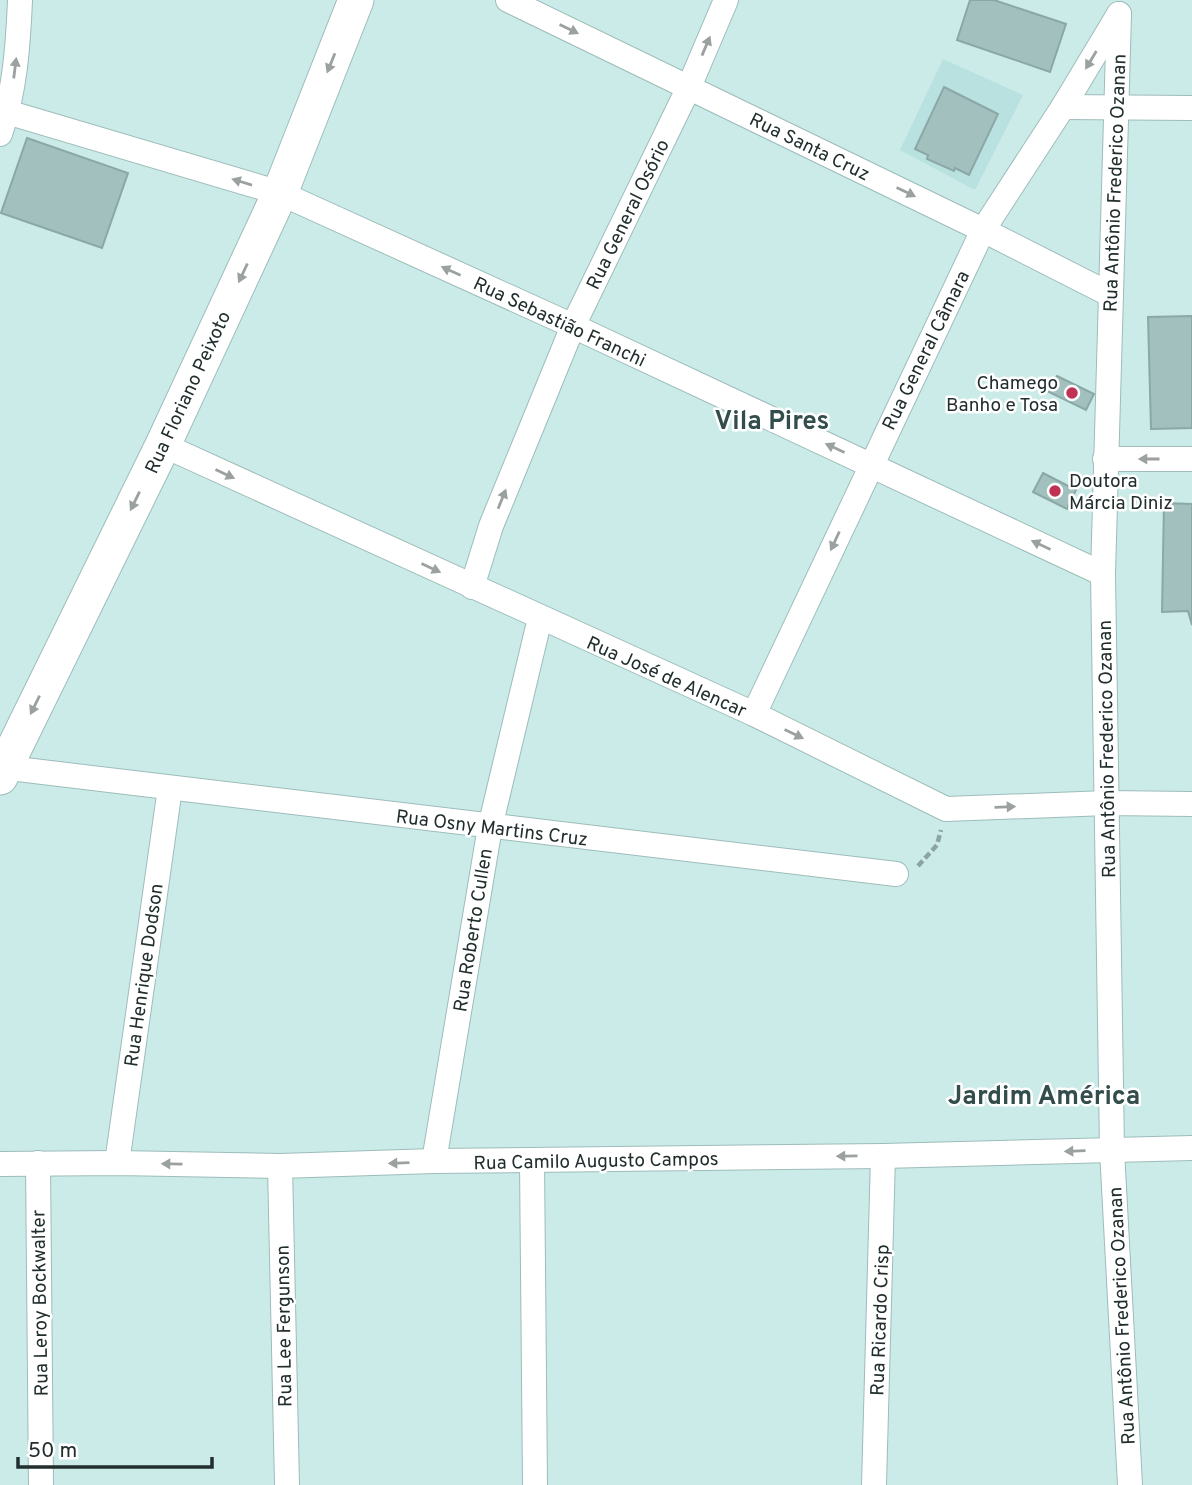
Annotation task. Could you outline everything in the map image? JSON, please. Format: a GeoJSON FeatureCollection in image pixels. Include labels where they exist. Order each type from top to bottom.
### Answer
{"type":"FeatureCollection","features":[{"type":"Feature","properties":{"kind":"main road","name":"Rua Floriano Peixoto"},"geometry":{"type":"LineString","coordinates":[[2,770],[163,445],[280,193],[356,0]]}},
{"type":"Feature","properties":{"kind":"street"},"geometry":{"type":"LineString","coordinates":[[3,119],[16,69],[20,0]]}},
{"type":"Feature","properties":{"kind":"street","name":"Rua Santa Cruz"},"geometry":{"type":"LineString","coordinates":[[508,0],[983,230],[1111,295]]}},
{"type":"Feature","properties":{"kind":"street","name":"Rua General Osório"},"geometry":{"type":"LineString","coordinates":[[472,587],[491,526],[572,326],[689,87],[726,0]]}},
{"type":"Feature","properties":{"kind":"street","name":"Rua General Câmara"},"geometry":{"type":"LineString","coordinates":[[754,714],[983,230],[1063,107],[1121,7]]}},
{"type":"Feature","properties":{"kind":"street","name":"Rua Antônio Frederico Ozanan"},"geometry":{"type":"LineString","coordinates":[[1121,7],[1103,574],[1112,1150],[1130,1485]]}},
{"type":"Feature","properties":{"kind":"street"},"geometry":{"type":"LineString","coordinates":[[1063,107],[1192,108]]}},
{"type":"Feature","properties":{"kind":"street","name":"Rua Sebastião Franchi"},"geometry":{"type":"LineString","coordinates":[[3,119],[280,193],[1103,574]]}},
{"type":"Feature","properties":{"kind":"street","name":"Rua José de Alencar"},"geometry":{"type":"LineString","coordinates":[[163,445],[754,714],[946,809],[1107,803],[1192,804]]}},
{"type":"Feature","properties":{"kind":"street"},"geometry":{"type":"LineString","coordinates":[[1105,459],[1192,459]]}},
{"type":"Feature","properties":{"kind":"street","name":"Rua Roberto Cullen"},"geometry":{"type":"LineString","coordinates":[[433,1161],[489,827],[540,618]]}},
{"type":"Feature","properties":{"kind":"street","name":"Rua Osny Martins Cruz"},"geometry":{"type":"LineString","coordinates":[[2,770],[896,874]]}},
{"type":"Feature","properties":{"kind":"street","name":"Rua Henrique Dodson"},"geometry":{"type":"LineString","coordinates":[[117,1163],[170,788]]}},
{"type":"Feature","properties":{"kind":"street","name":"Rua Camilo Augusto Campos"},"geometry":{"type":"LineString","coordinates":[[0,1164],[280,1166],[1192,1148]]}},
{"type":"Feature","properties":{"kind":"street","name":"Rua Ricardo Crisp"},"geometry":{"type":"LineString","coordinates":[[874,1485],[883,1156]]}},
{"type":"Feature","properties":{"kind":"street"},"geometry":{"type":"LineString","coordinates":[[532,1161],[535,1485]]}},
{"type":"Feature","properties":{"kind":"street","name":"Rua Leroy Bockwalter"},"geometry":{"type":"LineString","coordinates":[[38,1163],[41,1485]]}},
{"type":"Feature","properties":{"kind":"street","name":"Rua Lee Fergunson"},"geometry":{"type":"LineString","coordinates":[[280,1166],[287,1485]]}},
{"type":"Feature","properties":{"kind":"path"},"geometry":{"type":"LineString","coordinates":[[896,874],[920,865],[937,845],[946,809]]}},
{"type":"Feature","properties":{"kind":"shaded area"},"geometry":{"type":"Polygon","coordinates":[[[943,59],[1023,95],[975,190],[900,150],[943,59]]]}},
{"type":"Feature","properties":{"kind":"building"},"geometry":{"type":"Polygon","coordinates":[[[970,0],[994,0],[1066,24],[1050,72],[957,40],[970,0]]]}},
{"type":"Feature","properties":{"kind":"building"},"geometry":{"type":"Polygon","coordinates":[[[944,87],[998,114],[969,175],[927,159],[928,155],[915,149],[944,87]]]}},
{"type":"Feature","properties":{"kind":"building"},"geometry":{"type":"Polygon","coordinates":[[[27,138],[128,173],[102,248],[1,213],[27,138]]]}},
{"type":"Feature","properties":{"kind":"building"},"geometry":{"type":"Polygon","coordinates":[[[1192,316],[1192,428],[1151,429],[1148,317],[1192,316]]]}},
{"type":"Feature","properties":{"kind":"building","name":"Chamego Banho e Tosa"},"geometry":{"type":"Polygon","coordinates":[[[1057,376],[1094,394],[1086,410],[1049,392],[1057,376]]]}},
{"type":"Feature","properties":{"kind":"building","name":"Doutora Márcia Diniz"},"geometry":{"type":"Polygon","coordinates":[[[1043,473],[1076,490],[1067,509],[1033,492],[1043,473]]]}},
{"type":"Feature","properties":{"kind":"building"},"geometry":{"type":"Polygon","coordinates":[[[1164,503],[1192,504],[1192,625],[1188,611],[1162,612],[1164,503]]]}},
{"type":"Feature","properties":{"kind":"place","name":"Chamego Banho e Tosa"},"geometry":{"type":"Point","coordinates":[1072,393]}},
{"type":"Feature","properties":{"kind":"place","name":"Doutora Márcia Diniz"},"geometry":{"type":"Point","coordinates":[1055,491]}},
{"type":"Feature","properties":{"kind":"district","name":"Vila Pires"},"geometry":{"type":"Point","coordinates":[772,420]}},
{"type":"Feature","properties":{"kind":"district","name":"Jardim América"},"geometry":{"type":"Point","coordinates":[1044,1095]}}]}
